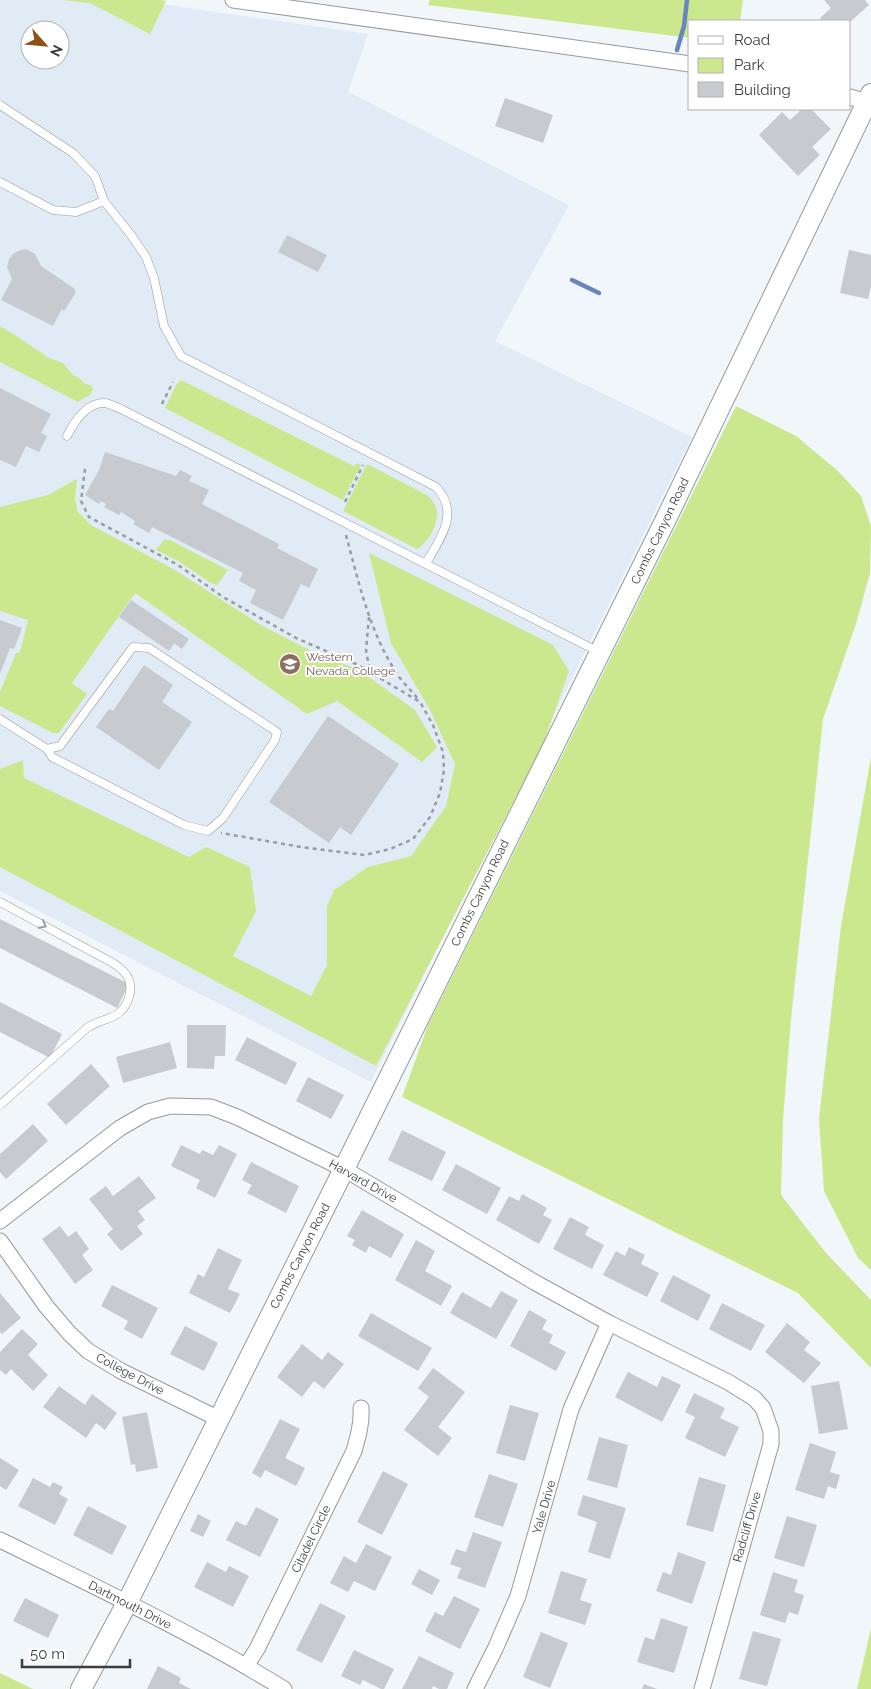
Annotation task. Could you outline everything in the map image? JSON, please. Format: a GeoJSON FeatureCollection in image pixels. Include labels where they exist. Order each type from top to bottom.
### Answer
{"type":"FeatureCollection","features":[{"type":"Feature","properties":{"kind":"street"},"geometry":{"type":"LineString","coordinates":[[233,0],[688,64]]}},
{"type":"Feature","properties":{"kind":"street","name":"Combs Canyon Road"},"geometry":{"type":"LineString","coordinates":[[81,1689],[127,1603],[670,512],[865,98]]}},
{"type":"Feature","properties":{"kind":"street","name":"Harvard Drive"},"geometry":{"type":"LineString","coordinates":[[0,1221],[120,1128],[148,1112],[170,1106],[211,1107],[237,1117],[344,1169],[536,1283],[609,1323],[728,1382]]}},
{"type":"Feature","properties":{"kind":"street","name":"College Drive"},"geometry":{"type":"LineString","coordinates":[[0,1241],[46,1306],[69,1333],[88,1351],[121,1371],[219,1419]]}},
{"type":"Feature","properties":{"kind":"street","name":"Yale Drive"},"geometry":{"type":"LineString","coordinates":[[475,1689],[518,1596],[571,1409],[609,1323]]}},
{"type":"Feature","properties":{"kind":"street","name":"Radcliff Drive"},"geometry":{"type":"LineString","coordinates":[[702,1689],[771,1444],[771,1430],[764,1408],[754,1398],[728,1382]]}},
{"type":"Feature","properties":{"kind":"street","name":"Citadel Circle"},"geometry":{"type":"LineString","coordinates":[[246,1666],[257,1649],[354,1451],[360,1426],[361,1408]]}},
{"type":"Feature","properties":{"kind":"street","name":"Dartmouth Drive"},"geometry":{"type":"LineString","coordinates":[[0,1540],[127,1603],[246,1666],[284,1689]]}},
{"type":"Feature","properties":{"kind":"lane"},"geometry":{"type":"LineString","coordinates":[[0,105],[73,153],[95,176],[104,201],[146,257],[154,278],[164,326],[180,356],[394,464],[436,487],[442,493],[448,504],[446,526],[426,564]]}},
{"type":"Feature","properties":{"kind":"lane"},"geometry":{"type":"LineString","coordinates":[[0,182],[53,210],[76,212],[104,201]]}},
{"type":"Feature","properties":{"kind":"lane"},"geometry":{"type":"LineString","coordinates":[[67,436],[75,420],[94,406],[105,403],[121,409],[600,653]]}},
{"type":"Feature","properties":{"kind":"lane"},"geometry":{"type":"LineString","coordinates":[[0,719],[47,749],[52,757],[184,825],[208,831],[223,818],[275,740],[277,732],[149,648],[133,647],[60,746],[47,749]]}},
{"type":"Feature","properties":{"kind":"lane"},"geometry":{"type":"LineString","coordinates":[[0,902],[113,963],[130,980],[131,994],[119,1014],[95,1022],[87,1028],[0,1105]]}},
{"type":"Feature","properties":{"kind":"path"},"geometry":{"type":"LineString","coordinates":[[162,404],[173,382]]}},
{"type":"Feature","properties":{"kind":"path"},"geometry":{"type":"LineString","coordinates":[[344,502],[363,465]]}},
{"type":"Feature","properties":{"kind":"path"},"geometry":{"type":"LineString","coordinates":[[85,469],[81,501],[89,517],[178,565],[223,597],[296,638],[356,664],[420,702]]}},
{"type":"Feature","properties":{"kind":"path"},"geometry":{"type":"LineString","coordinates":[[208,831],[301,847],[365,855],[390,849],[413,839],[430,817],[440,793],[444,770],[443,752],[433,725],[420,702],[394,670],[375,633],[343,521]]}},
{"type":"Feature","properties":{"kind":"path"},"geometry":{"type":"LineString","coordinates":[[369,615],[366,650],[370,672]]}},
{"type":"Feature","properties":{"kind":"shaded area","name":"Western Nevada College"},"geometry":{"type":"Polygon","coordinates":[[[0,0],[133,0],[368,34],[348,92],[569,205],[495,341],[692,437],[371,1082],[0,891],[0,0]]]}},
{"type":"Feature","properties":{"kind":"green space"},"geometry":{"type":"Polygon","coordinates":[[[62,0],[166,1],[150,34],[90,3],[62,0]]]}},
{"type":"Feature","properties":{"kind":"green space"},"geometry":{"type":"Polygon","coordinates":[[[430,0],[743,0],[740,20],[688,20],[688,38],[428,5],[430,0]]]}},
{"type":"Feature","properties":{"kind":"green space"},"geometry":{"type":"Polygon","coordinates":[[[0,326],[49,358],[63,363],[72,374],[85,384],[91,385],[93,389],[90,395],[78,402],[0,362],[0,326]]]}},
{"type":"Feature","properties":{"kind":"green space"},"geometry":{"type":"Polygon","coordinates":[[[181,380],[354,466],[357,463],[361,465],[343,500],[165,408],[176,385],[181,380]]]}},
{"type":"Feature","properties":{"kind":"green space"},"geometry":{"type":"Polygon","coordinates":[[[736,406],[796,436],[838,471],[861,496],[871,526],[870,573],[856,624],[823,719],[791,1019],[783,1120],[781,1195],[826,1253],[871,1300],[871,1368],[798,1293],[402,1097],[428,1025],[736,406]]]}},
{"type":"Feature","properties":{"kind":"green space"},"geometry":{"type":"Polygon","coordinates":[[[367,464],[427,495],[434,502],[437,517],[434,528],[425,543],[417,549],[343,511],[367,464]]]}},
{"type":"Feature","properties":{"kind":"green space"},"geometry":{"type":"Polygon","coordinates":[[[77,479],[75,499],[78,512],[91,525],[175,570],[261,625],[313,652],[359,670],[415,710],[437,747],[422,762],[337,701],[307,714],[135,593],[72,683],[87,694],[59,733],[53,733],[0,706],[0,692],[16,653],[20,652],[28,620],[0,611],[0,507],[48,495],[77,479]]]}},
{"type":"Feature","properties":{"kind":"green space"},"geometry":{"type":"Polygon","coordinates":[[[164,540],[170,540],[228,570],[217,585],[209,582],[180,562],[156,550],[164,540]]]}},
{"type":"Feature","properties":{"kind":"green space"},"geometry":{"type":"Polygon","coordinates":[[[369,553],[553,645],[569,671],[543,745],[376,1066],[0,867],[0,769],[23,760],[24,778],[189,857],[206,847],[250,867],[256,911],[233,956],[311,996],[327,965],[327,906],[334,890],[368,867],[411,856],[446,806],[455,764],[430,710],[391,643],[369,553]]]}},
{"type":"Feature","properties":{"kind":"green space"},"geometry":{"type":"Polygon","coordinates":[[[871,757],[871,1270],[858,1258],[824,1191],[819,1119],[841,926],[871,757]]]}},
{"type":"Feature","properties":{"kind":"green space"},"geometry":{"type":"Polygon","coordinates":[[[871,1628],[871,1689],[857,1689],[871,1628]]]}},
{"type":"Feature","properties":{"kind":"green space"},"geometry":{"type":"Polygon","coordinates":[[[0,1673],[33,1689],[0,1689],[0,1673]]]}},
{"type":"Feature","properties":{"kind":"building"},"geometry":{"type":"Polygon","coordinates":[[[824,0],[865,0],[869,5],[851,21],[821,20],[820,18],[831,8],[824,0]]]}},
{"type":"Feature","properties":{"kind":"building"},"geometry":{"type":"Polygon","coordinates":[[[505,98],[553,115],[543,143],[495,126],[505,98]]]}},
{"type":"Feature","properties":{"kind":"building"},"geometry":{"type":"Polygon","coordinates":[[[801,110],[812,110],[831,129],[812,147],[820,155],[798,176],[759,135],[782,112],[790,120],[801,110]]]}},
{"type":"Feature","properties":{"kind":"building"},"geometry":{"type":"Polygon","coordinates":[[[287,235],[327,255],[318,272],[278,252],[287,235]]]}},
{"type":"Feature","properties":{"kind":"building"},"geometry":{"type":"Polygon","coordinates":[[[26,249],[35,254],[41,266],[75,289],[76,292],[64,311],[62,309],[53,326],[1,300],[12,279],[7,267],[9,259],[14,253],[26,249]]]}},
{"type":"Feature","properties":{"kind":"building"},"geometry":{"type":"Polygon","coordinates":[[[849,250],[871,255],[871,286],[868,299],[840,293],[849,250]]]}},
{"type":"Feature","properties":{"kind":"building"},"geometry":{"type":"Polygon","coordinates":[[[0,388],[51,414],[41,433],[47,436],[39,452],[26,446],[16,467],[0,460],[0,388]]]}},
{"type":"Feature","properties":{"kind":"building"},"geometry":{"type":"Polygon","coordinates":[[[105,452],[176,476],[180,470],[192,476],[189,481],[209,490],[202,504],[279,544],[277,548],[318,569],[309,588],[301,584],[283,620],[250,603],[256,590],[239,581],[243,573],[152,527],[149,533],[133,524],[135,521],[121,512],[119,515],[104,507],[106,504],[101,501],[99,504],[85,495],[99,470],[105,452]]]}},
{"type":"Feature","properties":{"kind":"building"},"geometry":{"type":"Polygon","coordinates":[[[131,600],[189,639],[182,649],[174,643],[169,651],[119,617],[131,600]]]}},
{"type":"Feature","properties":{"kind":"building"},"geometry":{"type":"Polygon","coordinates":[[[0,620],[22,628],[14,649],[10,648],[0,674],[0,620]]]}},
{"type":"Feature","properties":{"kind":"building"},"geometry":{"type":"Polygon","coordinates":[[[144,665],[173,685],[162,702],[192,722],[159,770],[96,727],[109,709],[113,711],[144,665]]]}},
{"type":"Feature","properties":{"kind":"building"},"geometry":{"type":"Polygon","coordinates":[[[328,716],[399,764],[351,835],[340,827],[329,843],[269,802],[328,716]]]}},
{"type":"Feature","properties":{"kind":"building"},"geometry":{"type":"Polygon","coordinates":[[[0,919],[129,984],[117,1008],[0,948],[0,919]]]}},
{"type":"Feature","properties":{"kind":"building"},"geometry":{"type":"Polygon","coordinates":[[[0,1002],[62,1034],[50,1058],[0,1032],[0,1002]]]}},
{"type":"Feature","properties":{"kind":"building"},"geometry":{"type":"Polygon","coordinates":[[[187,1025],[226,1025],[225,1056],[215,1056],[214,1069],[187,1068],[187,1025]]]}},
{"type":"Feature","properties":{"kind":"building"},"geometry":{"type":"Polygon","coordinates":[[[247,1037],[297,1063],[286,1085],[235,1060],[247,1037]]]}},
{"type":"Feature","properties":{"kind":"building"},"geometry":{"type":"Polygon","coordinates":[[[170,1042],[177,1068],[123,1083],[116,1057],[170,1042]]]}},
{"type":"Feature","properties":{"kind":"building"},"geometry":{"type":"Polygon","coordinates":[[[91,1064],[110,1086],[66,1125],[47,1104],[91,1064]]]}},
{"type":"Feature","properties":{"kind":"building"},"geometry":{"type":"Polygon","coordinates":[[[308,1077],[344,1095],[331,1119],[296,1101],[308,1077]]]}},
{"type":"Feature","properties":{"kind":"building"},"geometry":{"type":"Polygon","coordinates":[[[33,1124],[48,1141],[6,1179],[0,1172],[0,1154],[33,1124]]]}},
{"type":"Feature","properties":{"kind":"building"},"geometry":{"type":"Polygon","coordinates":[[[402,1130],[446,1152],[432,1181],[388,1160],[402,1130]]]}},
{"type":"Feature","properties":{"kind":"building"},"geometry":{"type":"Polygon","coordinates":[[[181,1145],[200,1154],[202,1150],[213,1155],[219,1145],[237,1154],[215,1198],[196,1188],[200,1180],[171,1166],[181,1145]]]}},
{"type":"Feature","properties":{"kind":"building"},"geometry":{"type":"Polygon","coordinates":[[[251,1162],[299,1186],[286,1213],[247,1193],[252,1185],[242,1180],[251,1162]]]}},
{"type":"Feature","properties":{"kind":"building"},"geometry":{"type":"Polygon","coordinates":[[[456,1164],[501,1188],[487,1214],[442,1190],[456,1164]]]}},
{"type":"Feature","properties":{"kind":"building"},"geometry":{"type":"Polygon","coordinates":[[[139,1176],[156,1198],[138,1211],[145,1220],[137,1226],[143,1234],[121,1251],[107,1234],[113,1229],[89,1199],[106,1186],[113,1196],[139,1176]]]}},
{"type":"Feature","properties":{"kind":"building"},"geometry":{"type":"Polygon","coordinates":[[[522,1194],[547,1208],[543,1215],[552,1220],[539,1244],[496,1220],[509,1196],[519,1201],[522,1194]]]}},
{"type":"Feature","properties":{"kind":"building"},"geometry":{"type":"Polygon","coordinates":[[[362,1210],[404,1234],[391,1258],[369,1246],[366,1253],[352,1245],[355,1240],[347,1236],[362,1210]]]}},
{"type":"Feature","properties":{"kind":"building"},"geometry":{"type":"Polygon","coordinates":[[[570,1217],[589,1227],[585,1235],[604,1245],[592,1269],[553,1249],[570,1217]]]}},
{"type":"Feature","properties":{"kind":"building"},"geometry":{"type":"Polygon","coordinates":[[[60,1226],[68,1237],[76,1231],[89,1249],[82,1255],[93,1270],[75,1284],[42,1239],[60,1226]]]}},
{"type":"Feature","properties":{"kind":"building"},"geometry":{"type":"Polygon","coordinates":[[[416,1240],[435,1251],[425,1271],[452,1286],[441,1306],[395,1280],[416,1240]]]}},
{"type":"Feature","properties":{"kind":"building"},"geometry":{"type":"Polygon","coordinates":[[[629,1247],[645,1255],[641,1264],[659,1273],[647,1297],[603,1275],[616,1251],[625,1256],[629,1247]]]}},
{"type":"Feature","properties":{"kind":"building"},"geometry":{"type":"Polygon","coordinates":[[[218,1248],[242,1260],[228,1289],[240,1294],[230,1313],[189,1293],[198,1274],[204,1277],[218,1248]]]}},
{"type":"Feature","properties":{"kind":"building"},"geometry":{"type":"Polygon","coordinates":[[[673,1275],[711,1295],[698,1321],[660,1301],[673,1275]]]}},
{"type":"Feature","properties":{"kind":"building"},"geometry":{"type":"Polygon","coordinates":[[[112,1285],[158,1308],[142,1339],[124,1329],[128,1321],[101,1306],[112,1285]]]}},
{"type":"Feature","properties":{"kind":"building"},"geometry":{"type":"Polygon","coordinates":[[[501,1291],[518,1300],[496,1339],[450,1313],[462,1292],[491,1308],[501,1291]]]}},
{"type":"Feature","properties":{"kind":"building"},"geometry":{"type":"Polygon","coordinates":[[[0,1293],[21,1318],[2,1334],[0,1332],[0,1293]]]}},
{"type":"Feature","properties":{"kind":"building"},"geometry":{"type":"Polygon","coordinates":[[[722,1303],[765,1325],[751,1351],[709,1329],[722,1303]]]}},
{"type":"Feature","properties":{"kind":"building"},"geometry":{"type":"Polygon","coordinates":[[[529,1310],[547,1320],[542,1329],[553,1335],[549,1343],[566,1352],[556,1371],[510,1346],[529,1310]]]}},
{"type":"Feature","properties":{"kind":"building"},"geometry":{"type":"Polygon","coordinates":[[[371,1313],[432,1348],[418,1371],[358,1336],[371,1313]]]}},
{"type":"Feature","properties":{"kind":"building"},"geometry":{"type":"Polygon","coordinates":[[[787,1323],[810,1342],[804,1350],[821,1363],[804,1383],[765,1352],[787,1323]]]}},
{"type":"Feature","properties":{"kind":"building"},"geometry":{"type":"Polygon","coordinates":[[[185,1326],[218,1343],[204,1371],[170,1354],[185,1326]]]}},
{"type":"Feature","properties":{"kind":"building"},"geometry":{"type":"Polygon","coordinates":[[[22,1329],[38,1344],[28,1355],[48,1375],[33,1391],[11,1369],[6,1375],[0,1370],[0,1352],[22,1329]]]}},
{"type":"Feature","properties":{"kind":"building"},"geometry":{"type":"Polygon","coordinates":[[[302,1344],[322,1360],[328,1352],[344,1364],[324,1389],[314,1381],[302,1397],[277,1377],[302,1344]]]}},
{"type":"Feature","properties":{"kind":"building"},"geometry":{"type":"Polygon","coordinates":[[[433,1368],[465,1392],[438,1427],[452,1438],[438,1456],[404,1430],[429,1397],[418,1388],[433,1368]]]}},
{"type":"Feature","properties":{"kind":"building"},"geometry":{"type":"Polygon","coordinates":[[[628,1372],[657,1387],[662,1376],[681,1385],[662,1422],[615,1397],[628,1372]]]}},
{"type":"Feature","properties":{"kind":"building"},"geometry":{"type":"Polygon","coordinates":[[[839,1381],[848,1429],[819,1434],[811,1386],[839,1381]]]}},
{"type":"Feature","properties":{"kind":"building"},"geometry":{"type":"Polygon","coordinates":[[[59,1386],[85,1405],[92,1394],[117,1413],[105,1430],[96,1423],[86,1438],[43,1407],[59,1386]]]}},
{"type":"Feature","properties":{"kind":"building"},"geometry":{"type":"Polygon","coordinates":[[[694,1393],[725,1408],[720,1418],[739,1427],[725,1457],[685,1438],[695,1417],[685,1412],[694,1393]]]}},
{"type":"Feature","properties":{"kind":"building"},"geometry":{"type":"Polygon","coordinates":[[[510,1405],[539,1413],[525,1461],[496,1453],[510,1405]]]}},
{"type":"Feature","properties":{"kind":"building"},"geometry":{"type":"Polygon","coordinates":[[[147,1412],[158,1468],[136,1472],[135,1464],[131,1465],[122,1417],[147,1412]]]}},
{"type":"Feature","properties":{"kind":"building"},"geometry":{"type":"Polygon","coordinates":[[[280,1419],[300,1429],[285,1458],[305,1468],[296,1486],[265,1470],[261,1478],[252,1473],[280,1419]]]}},
{"type":"Feature","properties":{"kind":"building"},"geometry":{"type":"Polygon","coordinates":[[[599,1437],[628,1445],[617,1488],[587,1480],[599,1437]]]}},
{"type":"Feature","properties":{"kind":"building"},"geometry":{"type":"Polygon","coordinates":[[[810,1443],[836,1452],[830,1472],[840,1475],[836,1489],[828,1486],[824,1499],[795,1490],[810,1443]]]}},
{"type":"Feature","properties":{"kind":"building"},"geometry":{"type":"Polygon","coordinates":[[[0,1458],[19,1470],[6,1490],[0,1486],[0,1458]]]}},
{"type":"Feature","properties":{"kind":"building"},"geometry":{"type":"Polygon","coordinates":[[[383,1471],[408,1484],[382,1535],[357,1522],[383,1471]]]}},
{"type":"Feature","properties":{"kind":"building"},"geometry":{"type":"Polygon","coordinates":[[[489,1474],[518,1484],[503,1527],[474,1517],[489,1474]]]}},
{"type":"Feature","properties":{"kind":"building"},"geometry":{"type":"Polygon","coordinates":[[[699,1477],[726,1485],[713,1532],[686,1525],[699,1477]]]}},
{"type":"Feature","properties":{"kind":"building"},"geometry":{"type":"Polygon","coordinates":[[[33,1478],[50,1487],[53,1482],[63,1487],[59,1494],[68,1499],[55,1525],[18,1506],[33,1478]]]}},
{"type":"Feature","properties":{"kind":"building"},"geometry":{"type":"Polygon","coordinates":[[[583,1495],[626,1508],[610,1559],[588,1552],[597,1522],[577,1515],[583,1495]]]}},
{"type":"Feature","properties":{"kind":"building"},"geometry":{"type":"Polygon","coordinates":[[[88,1506],[127,1526],[112,1555],[73,1535],[88,1506]]]}},
{"type":"Feature","properties":{"kind":"building"},"geometry":{"type":"Polygon","coordinates":[[[256,1507],[279,1519],[260,1557],[226,1540],[236,1521],[246,1526],[256,1507]]]}},
{"type":"Feature","properties":{"kind":"building"},"geometry":{"type":"Polygon","coordinates":[[[198,1514],[211,1521],[203,1537],[190,1531],[198,1514]]]}},
{"type":"Feature","properties":{"kind":"building"},"geometry":{"type":"Polygon","coordinates":[[[787,1516],[817,1525],[804,1567],[774,1558],[787,1516]]]}},
{"type":"Feature","properties":{"kind":"building"},"geometry":{"type":"Polygon","coordinates":[[[473,1532],[502,1542],[485,1588],[457,1578],[461,1568],[450,1564],[456,1549],[466,1552],[473,1532]]]}},
{"type":"Feature","properties":{"kind":"building"},"geometry":{"type":"Polygon","coordinates":[[[366,1544],[392,1557],[375,1591],[354,1581],[348,1592],[330,1583],[344,1556],[356,1563],[366,1544]]]}},
{"type":"Feature","properties":{"kind":"building"},"geometry":{"type":"Polygon","coordinates":[[[678,1552],[706,1562],[692,1604],[656,1591],[663,1572],[671,1575],[678,1552]]]}},
{"type":"Feature","properties":{"kind":"building"},"geometry":{"type":"Polygon","coordinates":[[[207,1562],[226,1572],[229,1566],[249,1576],[233,1607],[194,1587],[207,1562]]]}},
{"type":"Feature","properties":{"kind":"building"},"geometry":{"type":"Polygon","coordinates":[[[419,1569],[440,1580],[432,1595],[411,1584],[419,1569]]]}},
{"type":"Feature","properties":{"kind":"building"},"geometry":{"type":"Polygon","coordinates":[[[561,1571],[587,1579],[580,1600],[592,1604],[585,1625],[548,1613],[561,1571]]]}},
{"type":"Feature","properties":{"kind":"building"},"geometry":{"type":"Polygon","coordinates":[[[773,1572],[798,1580],[794,1592],[804,1595],[798,1615],[789,1612],[785,1623],[760,1615],[773,1572]]]}},
{"type":"Feature","properties":{"kind":"building"},"geometry":{"type":"Polygon","coordinates":[[[454,1596],[480,1609],[460,1649],[425,1631],[435,1612],[443,1616],[454,1596]]]}},
{"type":"Feature","properties":{"kind":"building"},"geometry":{"type":"Polygon","coordinates":[[[25,1598],[59,1615],[48,1638],[13,1621],[25,1598]]]}},
{"type":"Feature","properties":{"kind":"building"},"geometry":{"type":"Polygon","coordinates":[[[320,1603],[346,1616],[322,1663],[296,1650],[320,1603]]]}},
{"type":"Feature","properties":{"kind":"building"},"geometry":{"type":"Polygon","coordinates":[[[661,1618],[688,1627],[674,1673],[637,1662],[645,1637],[654,1640],[661,1618]]]}},
{"type":"Feature","properties":{"kind":"building"},"geometry":{"type":"Polygon","coordinates":[[[753,1631],[781,1639],[767,1686],[739,1679],[753,1631]]]}},
{"type":"Feature","properties":{"kind":"building"},"geometry":{"type":"Polygon","coordinates":[[[541,1632],[568,1643],[550,1688],[523,1677],[541,1632]]]}},
{"type":"Feature","properties":{"kind":"building"},"geometry":{"type":"Polygon","coordinates":[[[354,1650],[394,1669],[384,1689],[363,1680],[360,1685],[341,1676],[354,1650]]]}},
{"type":"Feature","properties":{"kind":"building"},"geometry":{"type":"Polygon","coordinates":[[[419,1656],[454,1673],[447,1689],[439,1689],[433,1686],[432,1689],[402,1689],[419,1656]]]}},
{"type":"Feature","properties":{"kind":"building"},"geometry":{"type":"Polygon","coordinates":[[[158,1666],[181,1678],[179,1683],[191,1689],[147,1689],[158,1666]]]}},
{"type":"Feature","properties":{"kind":"building"},"geometry":{"type":"Polygon","coordinates":[[[644,1684],[657,1689],[642,1689],[644,1684]]]}},
{"type":"Feature","properties":{"kind":"waterway"},"geometry":{"type":"LineString","coordinates":[[677,50],[684,26],[687,0]]}},
{"type":"Feature","properties":{"kind":"waterway"},"geometry":{"type":"LineString","coordinates":[[572,280],[599,293]]}},
{"type":"Feature","properties":{"kind":"place","name":"Western Nevada College"},"geometry":{"type":"Point","coordinates":[290,664]}}]}
